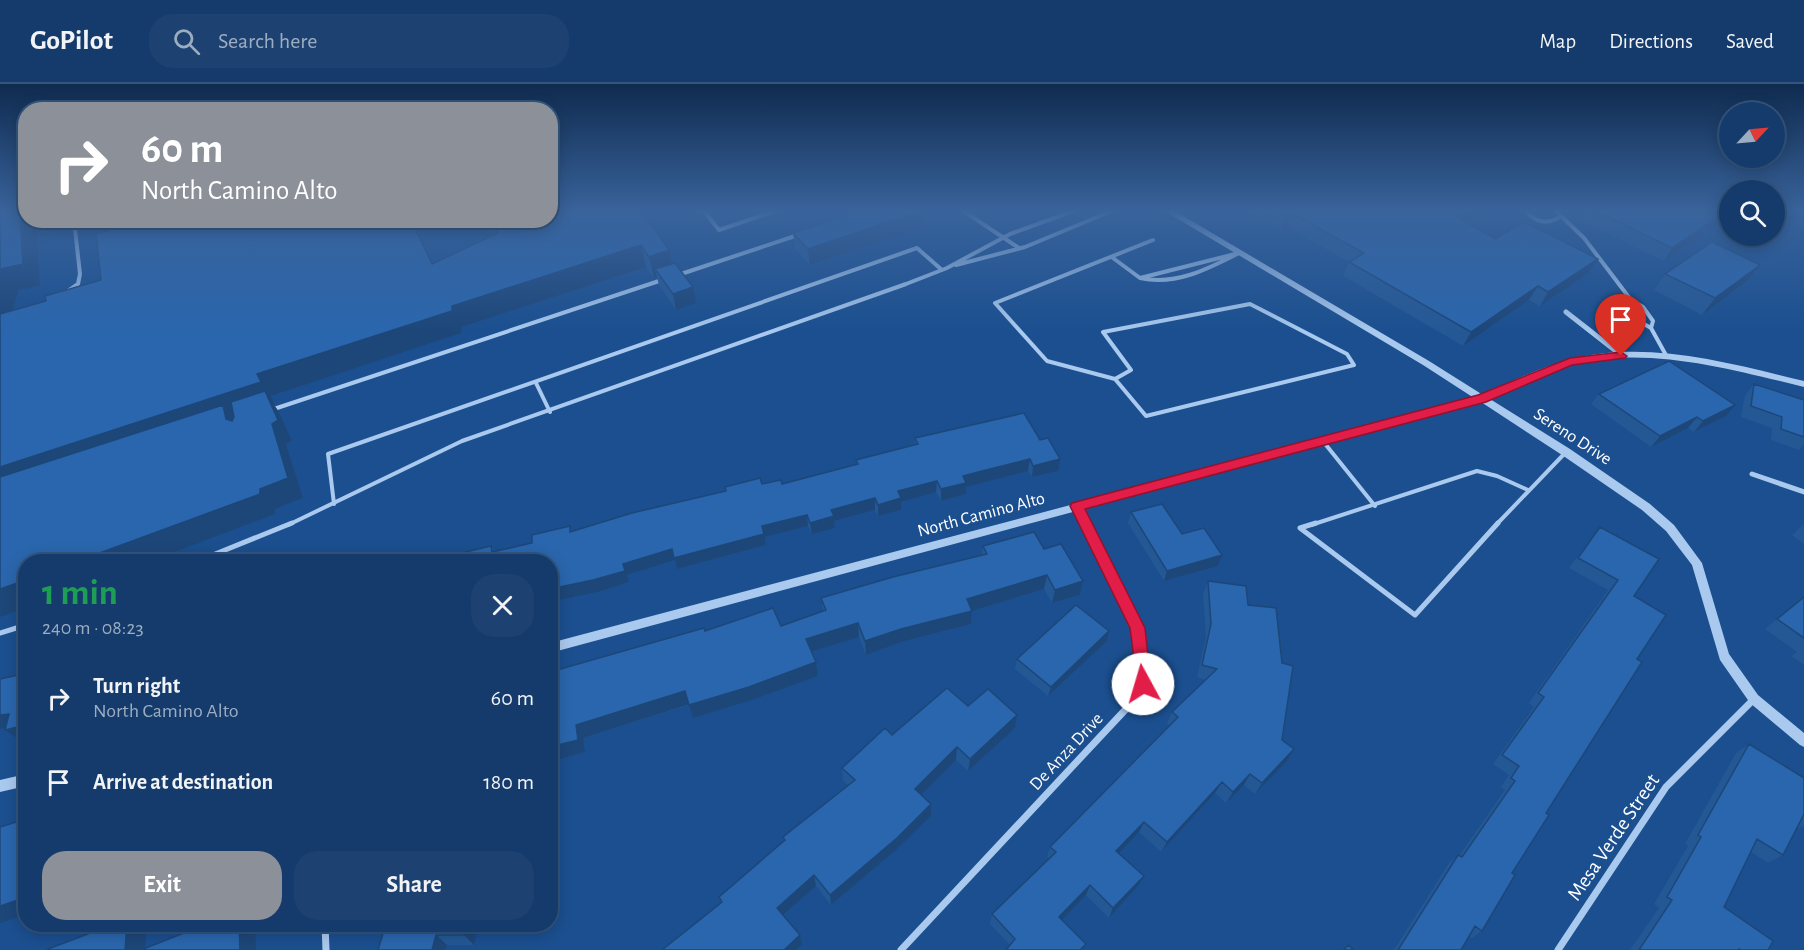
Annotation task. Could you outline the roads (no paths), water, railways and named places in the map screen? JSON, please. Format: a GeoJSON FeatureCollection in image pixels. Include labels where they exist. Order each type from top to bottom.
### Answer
{"type":"FeatureCollection","features":[{"type":"Feature","properties":{"kind":"street","name":"Sereno Drive"},"geometry":{"type":"LineString","coordinates":[[1235,250],[1482,399],[1566,452],[1646,507],[1670,528],[1697,563],[1724,656],[1754,699],[1804,741]]}},
{"type":"Feature","properties":{"kind":"street"},"geometry":{"type":"LineString","coordinates":[[1566,312],[1621,356]]}},
{"type":"Feature","properties":{"kind":"street","name":"North Camino Alto"},"geometry":{"type":"LineString","coordinates":[[558,646],[1482,399],[1570,362],[1621,356],[1668,359],[1731,368],[1804,384]]}},
{"type":"Feature","properties":{"kind":"street"},"geometry":{"type":"LineString","coordinates":[[1752,474],[1804,492]]}},
{"type":"Feature","properties":{"kind":"street","name":"De Anza Drive"},"geometry":{"type":"LineString","coordinates":[[901,950],[1126,709],[1143,684],[1138,628],[1077,506]]}},
{"type":"Feature","properties":{"kind":"street","name":"Mesa Verde Street"},"geometry":{"type":"LineString","coordinates":[[1558,950],[1666,787],[1754,699]]}},
{"type":"Feature","properties":{"kind":"street"},"geometry":{"type":"LineString","coordinates":[[0,786],[18,782]]}},
{"type":"Feature","properties":{"kind":"street"},"geometry":{"type":"LineString","coordinates":[[325,932],[326,950]]}},
{"type":"Feature","properties":{"kind":"lane"},"geometry":{"type":"LineString","coordinates":[[64,294],[78,284],[80,274],[77,250]]}},
{"type":"Feature","properties":{"kind":"lane"},"geometry":{"type":"LineString","coordinates":[[263,412],[751,250]]}},
{"type":"Feature","properties":{"kind":"lane"},"geometry":{"type":"LineString","coordinates":[[334,504],[328,454],[910,250]]}},
{"type":"Feature","properties":{"kind":"lane"},"geometry":{"type":"LineString","coordinates":[[920,250],[942,270]]}},
{"type":"Feature","properties":{"kind":"lane"},"geometry":{"type":"LineString","coordinates":[[947,268],[980,250]]}},
{"type":"Feature","properties":{"kind":"lane"},"geometry":{"type":"LineString","coordinates":[[217,554],[252,541],[334,504],[462,441],[947,268],[1010,250]]}},
{"type":"Feature","properties":{"kind":"lane"},"geometry":{"type":"LineString","coordinates":[[1115,379],[1131,370],[1103,332],[1250,304],[1347,354],[1354,364],[1146,416],[1115,379],[1047,361],[995,303],[1129,250]]}},
{"type":"Feature","properties":{"kind":"lane"},"geometry":{"type":"LineString","coordinates":[[1593,250],[1631,300],[1643,307],[1653,321],[1651,328]]}},
{"type":"Feature","properties":{"kind":"lane"},"geometry":{"type":"LineString","coordinates":[[1139,278],[1239,253]]}},
{"type":"Feature","properties":{"kind":"lane"},"geometry":{"type":"LineString","coordinates":[[1113,258],[1139,278],[1173,279],[1209,268],[1239,253]]}},
{"type":"Feature","properties":{"kind":"lane"},"geometry":{"type":"LineString","coordinates":[[1631,300],[1626,305],[1637,320],[1651,328],[1668,359]]}},
{"type":"Feature","properties":{"kind":"lane"},"geometry":{"type":"LineString","coordinates":[[536,383],[550,411]]}},
{"type":"Feature","properties":{"kind":"lane"},"geometry":{"type":"LineString","coordinates":[[1322,440],[1376,506]]}},
{"type":"Feature","properties":{"kind":"lane"},"geometry":{"type":"LineString","coordinates":[[1528,490],[1497,476],[1477,471],[1376,506],[1300,528],[1415,615],[1528,490],[1566,452]]}},
{"type":"Feature","properties":{"kind":"lane"},"geometry":{"type":"LineString","coordinates":[[0,633],[18,627]]}}]}
